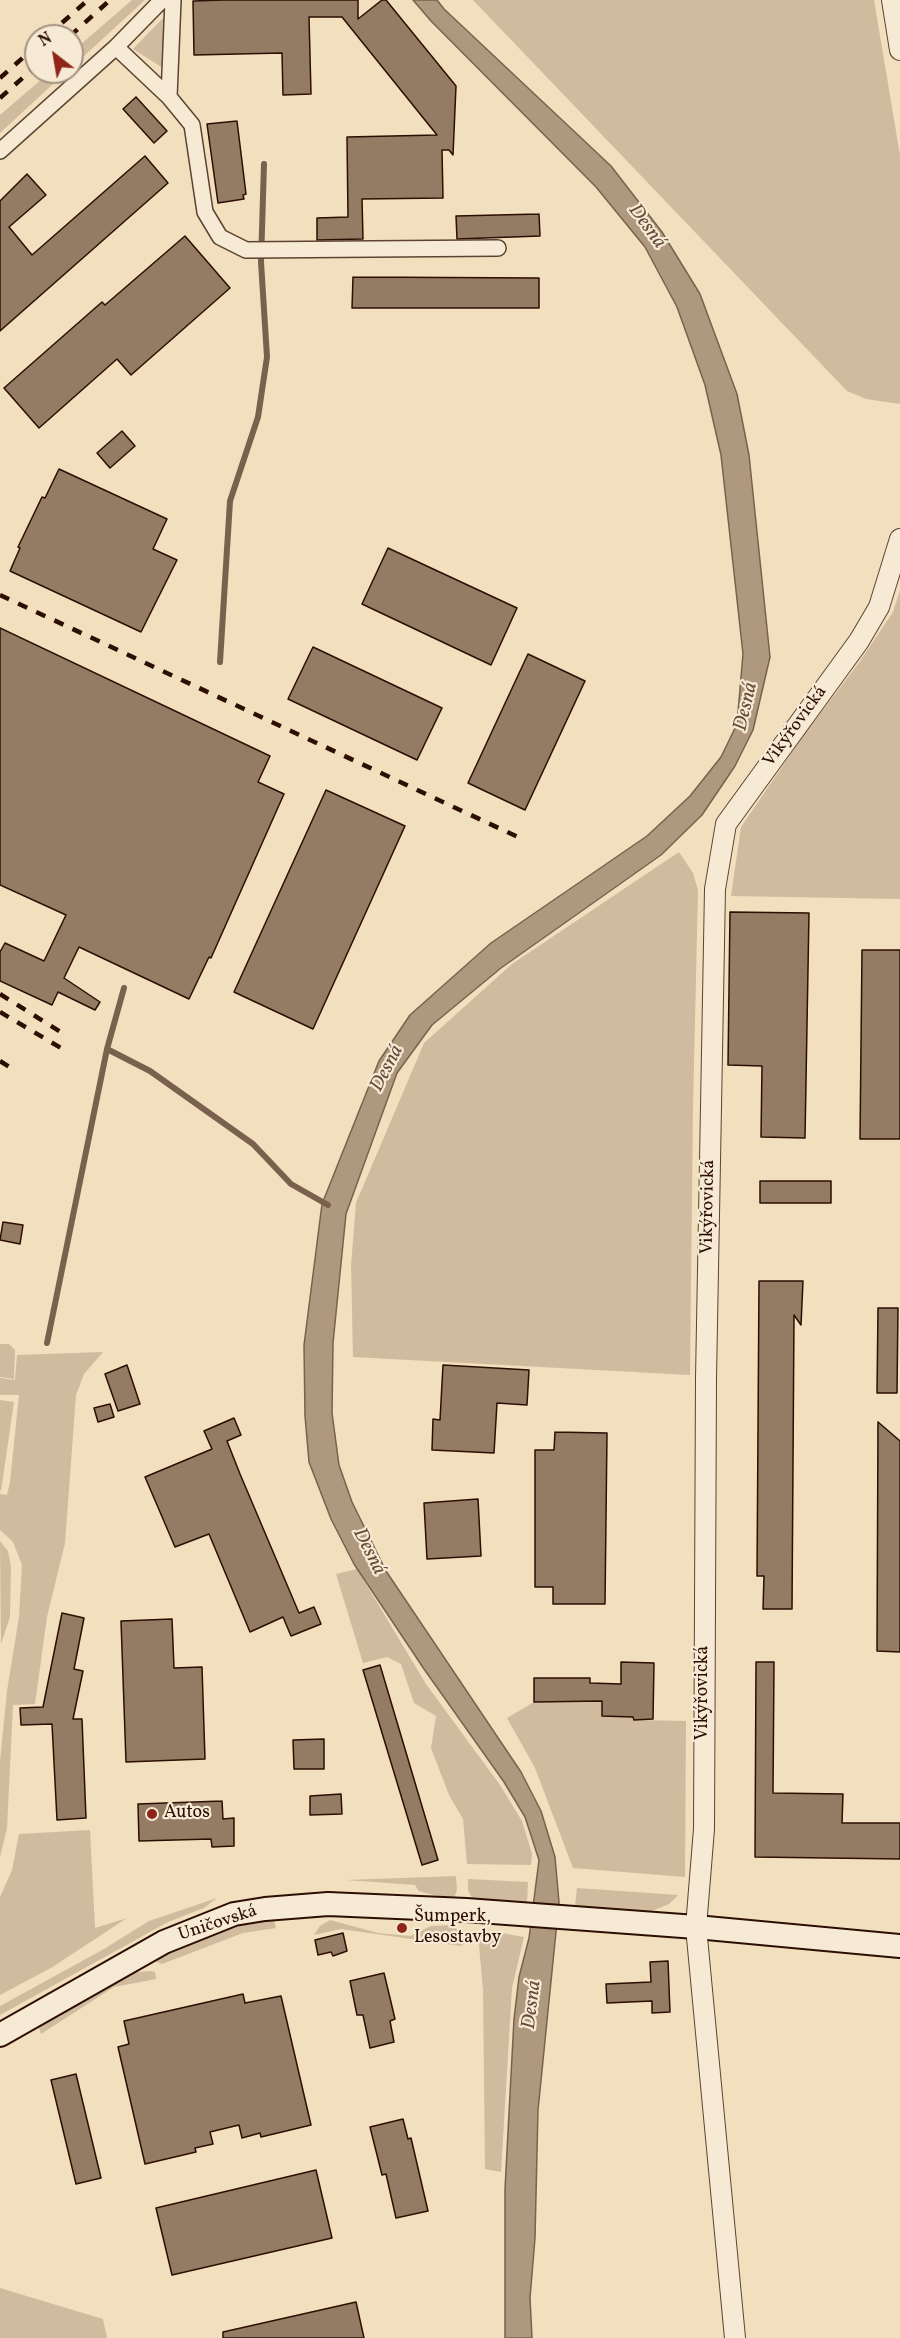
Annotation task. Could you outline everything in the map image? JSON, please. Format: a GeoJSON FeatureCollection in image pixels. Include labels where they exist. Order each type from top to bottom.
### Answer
{"type":"FeatureCollection","features":[{"type":"Feature","properties":{"kind":"main road","name":"Uničovská"},"geometry":{"type":"LineString","coordinates":[[0,2035],[164,1941],[234,1914],[265,1909],[328,1904],[497,1912],[900,1946]]}},
{"type":"Feature","properties":{"kind":"street"},"geometry":{"type":"LineString","coordinates":[[0,151],[116,47],[162,0]]}},
{"type":"Feature","properties":{"kind":"street"},"geometry":{"type":"LineString","coordinates":[[169,97],[173,0]]}},
{"type":"Feature","properties":{"kind":"street"},"geometry":{"type":"LineString","coordinates":[[892,0],[900,50]]}},
{"type":"Feature","properties":{"kind":"street"},"geometry":{"type":"LineString","coordinates":[[116,47],[169,97],[192,124],[205,212],[220,237],[246,250],[498,248]]}},
{"type":"Feature","properties":{"kind":"street","name":"Vikýřovická"},"geometry":{"type":"LineString","coordinates":[[735,2338],[696,1927],[704,1829],[705,1378],[715,889],[726,824],[859,641],[879,607],[900,539]]}},
{"type":"Feature","properties":{"kind":"shaded area"},"geometry":{"type":"Polygon","coordinates":[[[132,0],[145,0],[84,56],[84,42],[132,0]]]}},
{"type":"Feature","properties":{"kind":"shaded area"},"geometry":{"type":"Polygon","coordinates":[[[473,0],[874,0],[900,155],[900,404],[866,399],[847,391],[473,0]]]}},
{"type":"Feature","properties":{"kind":"shaded area"},"geometry":{"type":"Polygon","coordinates":[[[165,16],[163,68],[133,49],[165,16]]]}},
{"type":"Feature","properties":{"kind":"shaded area"},"geometry":{"type":"Polygon","coordinates":[[[36,84],[53,84],[0,133],[0,115],[36,84]]]}},
{"type":"Feature","properties":{"kind":"shaded area"},"geometry":{"type":"Polygon","coordinates":[[[900,590],[900,899],[731,896],[741,827],[803,736],[858,664],[893,612],[900,590]]]}},
{"type":"Feature","properties":{"kind":"shaded area"},"geometry":{"type":"Polygon","coordinates":[[[679,852],[693,873],[698,890],[690,1375],[353,1357],[351,1265],[356,1203],[424,1043],[512,964],[679,852]]]}},
{"type":"Feature","properties":{"kind":"shaded area"},"geometry":{"type":"Polygon","coordinates":[[[0,1344],[9,1344],[15,1350],[14,1379],[0,1377],[0,1344]]]}},
{"type":"Feature","properties":{"kind":"shaded area"},"geometry":{"type":"Polygon","coordinates":[[[103,1352],[84,1374],[76,1395],[65,1543],[47,1617],[35,1704],[13,1705],[7,1828],[0,1857],[0,1761],[7,1691],[19,1617],[22,1565],[13,1542],[0,1530],[0,1494],[7,1495],[10,1482],[19,1395],[0,1395],[0,1378],[15,1380],[17,1355],[103,1352]]]}},
{"type":"Feature","properties":{"kind":"shaded area"},"geometry":{"type":"Polygon","coordinates":[[[0,1400],[14,1402],[1,1491],[0,1490],[0,1400]]]}},
{"type":"Feature","properties":{"kind":"shaded area"},"geometry":{"type":"Polygon","coordinates":[[[0,1541],[8,1551],[11,1567],[10,1617],[1,1644],[0,1541]]]}},
{"type":"Feature","properties":{"kind":"shaded area"},"geometry":{"type":"Polygon","coordinates":[[[357,1569],[426,1684],[500,1785],[522,1821],[532,1854],[531,1865],[467,1864],[463,1819],[449,1795],[431,1748],[436,1716],[414,1703],[401,1664],[387,1657],[363,1663],[336,1574],[357,1569]]]}},
{"type":"Feature","properties":{"kind":"shaded area"},"geometry":{"type":"Polygon","coordinates":[[[602,1700],[633,1717],[634,1720],[686,1721],[685,1877],[573,1868],[535,1768],[507,1718],[534,1702],[602,1700]]]}},
{"type":"Feature","properties":{"kind":"shaded area"},"geometry":{"type":"Polygon","coordinates":[[[90,1830],[95,1928],[127,1918],[51,1968],[0,1995],[0,1897],[12,1870],[19,1834],[90,1830]]]}},
{"type":"Feature","properties":{"kind":"shaded area"},"geometry":{"type":"Polygon","coordinates":[[[456,1876],[457,1890],[454,1898],[444,1898],[419,1891],[415,1885],[346,1880],[456,1876]]]}},
{"type":"Feature","properties":{"kind":"shaded area"},"geometry":{"type":"Polygon","coordinates":[[[468,1879],[528,1882],[527,1903],[482,1902],[472,1898],[468,1890],[468,1879]]]}},
{"type":"Feature","properties":{"kind":"shaded area"},"geometry":{"type":"Polygon","coordinates":[[[577,1888],[678,1895],[669,1904],[647,1913],[575,1907],[577,1888]]]}},
{"type":"Feature","properties":{"kind":"shaded area"},"geometry":{"type":"Polygon","coordinates":[[[217,1898],[204,1908],[168,1922],[0,2015],[0,2006],[104,1949],[149,1921],[217,1898]]]}},
{"type":"Feature","properties":{"kind":"shaded area"},"geometry":{"type":"Polygon","coordinates":[[[263,1919],[274,1921],[276,1928],[243,1933],[162,1964],[147,1958],[223,1926],[263,1919]]]}},
{"type":"Feature","properties":{"kind":"shaded area"},"geometry":{"type":"Polygon","coordinates":[[[330,1920],[378,1933],[410,1936],[431,1926],[452,1925],[465,1943],[461,1946],[341,1929],[314,1935],[320,1926],[330,1920]]]}},
{"type":"Feature","properties":{"kind":"shaded area"},"geometry":{"type":"Polygon","coordinates":[[[484,1930],[524,1937],[512,1988],[501,2172],[485,2169],[483,1990],[479,1945],[484,1930]]]}},
{"type":"Feature","properties":{"kind":"shaded area"},"geometry":{"type":"Polygon","coordinates":[[[155,1972],[156,1979],[114,1987],[41,2034],[39,2028],[41,2024],[130,1973],[155,1972]]]}},
{"type":"Feature","properties":{"kind":"shaded area"},"geometry":{"type":"Polygon","coordinates":[[[0,2288],[103,2319],[107,2338],[0,2338],[0,2288]]]}},
{"type":"Feature","properties":{"kind":"water","name":"Desná"},"geometry":{"type":"Polygon","coordinates":[[[413,0],[437,0],[611,166],[662,232],[700,294],[737,394],[749,455],[770,657],[753,730],[735,766],[702,815],[661,855],[501,968],[432,1025],[397,1073],[346,1214],[333,1343],[332,1413],[339,1465],[352,1502],[386,1571],[521,1772],[541,1811],[555,1857],[559,1902],[538,2110],[535,2238],[530,2298],[532,2338],[505,2338],[505,2189],[514,2019],[519,1977],[529,1938],[539,1860],[525,1817],[504,1782],[424,1669],[354,1564],[331,1519],[309,1462],[305,1416],[304,1345],[322,1204],[379,1061],[410,1015],[491,943],[647,836],[690,796],[721,757],[737,724],[743,654],[721,455],[705,385],[677,307],[645,247],[596,187],[431,21],[413,0]]]}},
{"type":"Feature","properties":{"kind":"building"},"geometry":{"type":"Polygon","coordinates":[[[358,0],[358,19],[382,0],[386,0],[456,86],[453,155],[449,150],[442,150],[443,198],[362,199],[363,239],[317,240],[317,218],[348,217],[347,137],[437,135],[342,17],[309,17],[311,94],[283,95],[282,53],[194,55],[193,1],[358,0]]]}},
{"type":"Feature","properties":{"kind":"building"},"geometry":{"type":"Polygon","coordinates":[[[136,97],[167,131],[154,143],[123,109],[136,97]]]}},
{"type":"Feature","properties":{"kind":"building"},"geometry":{"type":"Polygon","coordinates":[[[237,121],[246,194],[243,195],[244,199],[218,203],[207,124],[237,121]]]}},
{"type":"Feature","properties":{"kind":"building"},"geometry":{"type":"Polygon","coordinates":[[[145,156],[168,183],[0,331],[0,201],[27,174],[46,195],[9,227],[32,255],[145,156]]]}},
{"type":"Feature","properties":{"kind":"building"},"geometry":{"type":"Polygon","coordinates":[[[539,214],[540,236],[457,239],[456,216],[539,214]]]}},
{"type":"Feature","properties":{"kind":"building"},"geometry":{"type":"Polygon","coordinates":[[[185,236],[230,288],[131,375],[117,359],[39,428],[4,388],[102,302],[105,305],[185,236]]]}},
{"type":"Feature","properties":{"kind":"building"},"geometry":{"type":"Polygon","coordinates":[[[353,277],[539,278],[539,308],[352,308],[353,277]]]}},
{"type":"Feature","properties":{"kind":"building"},"geometry":{"type":"Polygon","coordinates":[[[122,431],[135,446],[110,468],[97,453],[122,431]]]}},
{"type":"Feature","properties":{"kind":"building"},"geometry":{"type":"Polygon","coordinates":[[[59,469],[167,519],[153,549],[177,560],[141,632],[10,571],[20,548],[18,547],[42,497],[45,498],[59,469]]]}},
{"type":"Feature","properties":{"kind":"building"},"geometry":{"type":"Polygon","coordinates":[[[388,548],[517,608],[491,665],[362,604],[388,548]]]}},
{"type":"Feature","properties":{"kind":"building"},"geometry":{"type":"Polygon","coordinates":[[[0,628],[270,756],[258,782],[284,794],[211,958],[209,957],[189,999],[79,947],[64,978],[100,1002],[95,1010],[58,992],[52,1005],[0,981],[0,952],[5,943],[44,961],[66,915],[0,885],[0,628]]]}},
{"type":"Feature","properties":{"kind":"building"},"geometry":{"type":"Polygon","coordinates":[[[313,647],[442,708],[417,760],[288,699],[313,647]]]}},
{"type":"Feature","properties":{"kind":"building"},"geometry":{"type":"Polygon","coordinates":[[[528,654],[585,681],[525,810],[468,783],[528,654]]]}},
{"type":"Feature","properties":{"kind":"building"},"geometry":{"type":"Polygon","coordinates":[[[326,790],[405,826],[313,1029],[234,992],[326,790]]]}},
{"type":"Feature","properties":{"kind":"building"},"geometry":{"type":"Polygon","coordinates":[[[730,912],[809,913],[805,1138],[761,1137],[762,1066],[728,1065],[730,912]]]}},
{"type":"Feature","properties":{"kind":"building"},"geometry":{"type":"Polygon","coordinates":[[[862,950],[900,950],[900,1139],[860,1139],[862,950]]]}},
{"type":"Feature","properties":{"kind":"building"},"geometry":{"type":"Polygon","coordinates":[[[760,1181],[831,1181],[831,1203],[760,1203],[760,1181]]]}},
{"type":"Feature","properties":{"kind":"building"},"geometry":{"type":"Polygon","coordinates":[[[3,1222],[23,1225],[20,1244],[0,1240],[3,1222]]]}},
{"type":"Feature","properties":{"kind":"building"},"geometry":{"type":"Polygon","coordinates":[[[759,1281],[803,1281],[801,1325],[794,1315],[792,1609],[763,1609],[764,1576],[757,1576],[759,1281]]]}},
{"type":"Feature","properties":{"kind":"building"},"geometry":{"type":"Polygon","coordinates":[[[878,1308],[898,1308],[897,1393],[877,1393],[878,1308]]]}},
{"type":"Feature","properties":{"kind":"building"},"geometry":{"type":"Polygon","coordinates":[[[127,1365],[140,1404],[118,1411],[105,1374],[127,1365]]]}},
{"type":"Feature","properties":{"kind":"building"},"geometry":{"type":"Polygon","coordinates":[[[443,1365],[529,1370],[527,1405],[497,1403],[494,1453],[432,1450],[433,1419],[440,1420],[443,1365]]]}},
{"type":"Feature","properties":{"kind":"building"},"geometry":{"type":"Polygon","coordinates":[[[110,1404],[114,1417],[98,1422],[94,1408],[110,1404]]]}},
{"type":"Feature","properties":{"kind":"building"},"geometry":{"type":"Polygon","coordinates":[[[234,1418],[241,1435],[227,1441],[240,1474],[299,1613],[314,1607],[321,1624],[291,1636],[283,1617],[250,1632],[209,1534],[175,1547],[145,1477],[212,1449],[204,1431],[234,1418]]]}},
{"type":"Feature","properties":{"kind":"building"},"geometry":{"type":"Polygon","coordinates":[[[878,1422],[900,1441],[900,1652],[877,1651],[878,1422]]]}},
{"type":"Feature","properties":{"kind":"building"},"geometry":{"type":"Polygon","coordinates":[[[555,1432],[607,1433],[605,1604],[553,1604],[553,1587],[535,1587],[535,1450],[554,1450],[555,1432]]]}},
{"type":"Feature","properties":{"kind":"building"},"geometry":{"type":"Polygon","coordinates":[[[478,1499],[481,1556],[427,1559],[424,1503],[478,1499]]]}},
{"type":"Feature","properties":{"kind":"building"},"geometry":{"type":"Polygon","coordinates":[[[62,1613],[84,1618],[74,1669],[83,1671],[73,1719],[82,1719],[86,1818],[57,1820],[52,1724],[21,1725],[20,1708],[43,1707],[62,1613]]]}},
{"type":"Feature","properties":{"kind":"building"},"geometry":{"type":"Polygon","coordinates":[[[172,1619],[174,1668],[202,1667],[205,1759],[126,1762],[121,1621],[172,1619]]]}},
{"type":"Feature","properties":{"kind":"building"},"geometry":{"type":"Polygon","coordinates":[[[621,1662],[654,1663],[653,1719],[634,1720],[633,1717],[602,1716],[602,1701],[534,1702],[534,1678],[590,1678],[590,1683],[621,1684],[621,1662]]]}},
{"type":"Feature","properties":{"kind":"building"},"geometry":{"type":"Polygon","coordinates":[[[756,1662],[774,1662],[773,1793],[843,1794],[842,1823],[900,1823],[900,1859],[755,1857],[756,1662]]]}},
{"type":"Feature","properties":{"kind":"building"},"geometry":{"type":"Polygon","coordinates":[[[380,1665],[438,1860],[422,1865],[363,1670],[380,1665]]]}},
{"type":"Feature","properties":{"kind":"building"},"geometry":{"type":"Polygon","coordinates":[[[324,1739],[324,1769],[294,1769],[293,1740],[324,1739]]]}},
{"type":"Feature","properties":{"kind":"building"},"geometry":{"type":"Polygon","coordinates":[[[341,1794],[342,1814],[310,1815],[310,1796],[341,1794]]]}},
{"type":"Feature","properties":{"kind":"building"},"geometry":{"type":"Polygon","coordinates":[[[222,1801],[223,1819],[234,1818],[234,1846],[212,1847],[211,1839],[139,1841],[138,1804],[222,1801]]]}},
{"type":"Feature","properties":{"kind":"building"},"geometry":{"type":"Polygon","coordinates":[[[343,1933],[347,1951],[333,1956],[331,1952],[318,1955],[315,1940],[343,1933]]]}},
{"type":"Feature","properties":{"kind":"building"},"geometry":{"type":"Polygon","coordinates":[[[668,1961],[670,2012],[652,2013],[652,2001],[607,2003],[606,1984],[651,1982],[650,1962],[668,1961]]]}},
{"type":"Feature","properties":{"kind":"building"},"geometry":{"type":"Polygon","coordinates":[[[384,1973],[395,2019],[390,2021],[394,2042],[370,2048],[363,2015],[357,2015],[350,1981],[384,1973]]]}},
{"type":"Feature","properties":{"kind":"building"},"geometry":{"type":"Polygon","coordinates":[[[243,1994],[245,2003],[281,1996],[311,2125],[261,2137],[260,2133],[242,2138],[239,2125],[210,2132],[213,2144],[195,2148],[196,2152],[145,2164],[118,2047],[129,2044],[124,2021],[243,1994]]]}},
{"type":"Feature","properties":{"kind":"building"},"geometry":{"type":"Polygon","coordinates":[[[76,2074],[101,2178],[76,2184],[51,2080],[76,2074]]]}},
{"type":"Feature","properties":{"kind":"building"},"geometry":{"type":"Polygon","coordinates":[[[403,2119],[408,2139],[411,2138],[428,2211],[396,2218],[386,2174],[382,2175],[370,2127],[403,2119]]]}},
{"type":"Feature","properties":{"kind":"building"},"geometry":{"type":"Polygon","coordinates":[[[316,2170],[332,2238],[172,2275],[156,2208],[316,2170]]]}},
{"type":"Feature","properties":{"kind":"building"},"geometry":{"type":"Polygon","coordinates":[[[356,2302],[364,2338],[223,2338],[223,2332],[356,2302]]]}},
{"type":"Feature","properties":{"kind":"waterway"},"geometry":{"type":"LineString","coordinates":[[220,662],[230,501],[258,417],[267,357],[261,262],[264,164]]}},
{"type":"Feature","properties":{"kind":"waterway"},"geometry":{"type":"LineString","coordinates":[[47,1343],[107,1049],[124,988]]}},
{"type":"Feature","properties":{"kind":"waterway"},"geometry":{"type":"LineString","coordinates":[[107,1049],[150,1071],[253,1144],[291,1184],[328,1205]]}},
{"type":"Feature","properties":{"kind":"railway"},"geometry":{"type":"LineString","coordinates":[[61,24],[88,0]]}},
{"type":"Feature","properties":{"kind":"railway"},"geometry":{"type":"LineString","coordinates":[[83,24],[110,0]]}},
{"type":"Feature","properties":{"kind":"railway"},"geometry":{"type":"LineString","coordinates":[[0,78],[24,57]]}},
{"type":"Feature","properties":{"kind":"railway"},"geometry":{"type":"LineString","coordinates":[[0,98],[24,77]]}},
{"type":"Feature","properties":{"kind":"railway"},"geometry":{"type":"LineString","coordinates":[[0,595],[520,838]]}},
{"type":"Feature","properties":{"kind":"railway"},"geometry":{"type":"LineString","coordinates":[[0,994],[67,1036]]}},
{"type":"Feature","properties":{"kind":"railway"},"geometry":{"type":"LineString","coordinates":[[0,1012],[61,1048]]}},
{"type":"Feature","properties":{"kind":"railway"},"geometry":{"type":"LineString","coordinates":[[0,1061],[11,1068]]}},
{"type":"Feature","properties":{"kind":"place","name":"Autos"},"geometry":{"type":"Point","coordinates":[152,1814]}},
{"type":"Feature","properties":{"kind":"place","name":"Šumperk, Lesostavby"},"geometry":{"type":"Point","coordinates":[402,1928]}}]}
